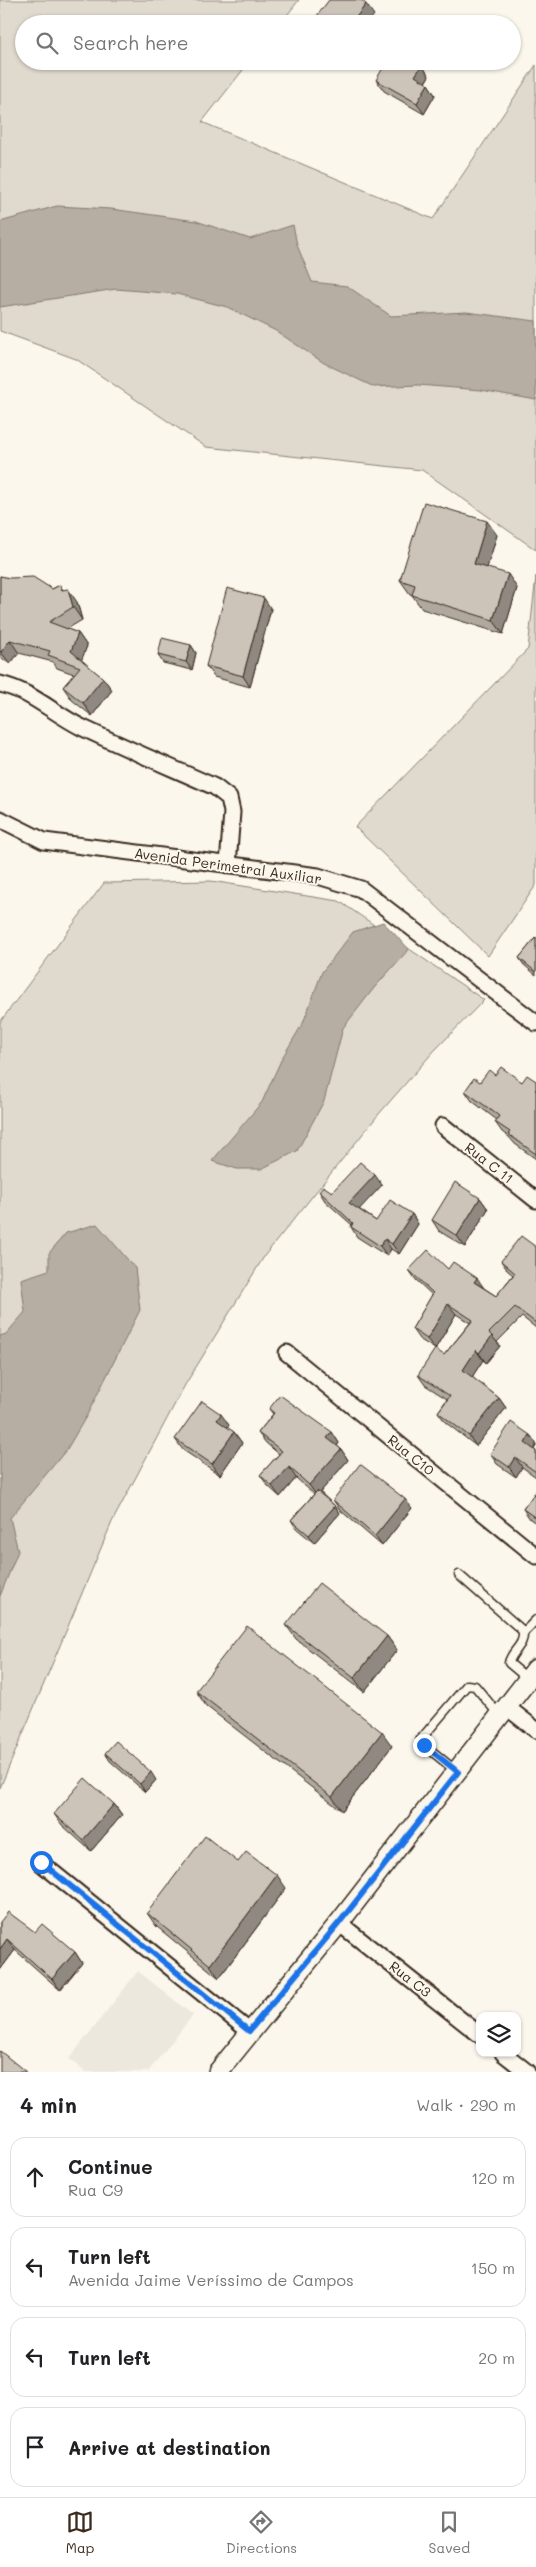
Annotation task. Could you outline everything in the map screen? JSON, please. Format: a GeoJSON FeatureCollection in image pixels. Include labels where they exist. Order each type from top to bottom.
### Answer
{"type":"FeatureCollection","features":[{"type":"Feature","properties":{"kind":"street"},"geometry":{"type":"LineString","coordinates":[[0,684],[15,687],[80,727],[215,787],[229,798],[232,812],[228,865]]}},
{"type":"Feature","properties":{"kind":"street","name":"Avenida Perimetral Auxiliar"},"geometry":{"type":"LineString","coordinates":[[0,819],[44,841],[318,876],[361,889],[536,1022]]}},
{"type":"Feature","properties":{"kind":"street","name":"Rua C 11"},"geometry":{"type":"LineString","coordinates":[[443,1126],[536,1200]]}},
{"type":"Feature","properties":{"kind":"street","name":"Rua C10"},"geometry":{"type":"LineString","coordinates":[[287,1353],[536,1556]]}},
{"type":"Feature","properties":{"kind":"street"},"geometry":{"type":"LineString","coordinates":[[218,2072],[249,2031],[339,1923],[458,1772],[532,1674]]}},
{"type":"Feature","properties":{"kind":"street"},"geometry":{"type":"LineString","coordinates":[[504,1712],[536,1730]]}},
{"type":"Feature","properties":{"kind":"street"},"geometry":{"type":"LineString","coordinates":[[41,1862],[249,2031]]}},
{"type":"Feature","properties":{"kind":"street","name":"Rua C3"},"geometry":{"type":"LineString","coordinates":[[339,1923],[476,2032]]}},
{"type":"Feature","properties":{"kind":"street"},"geometry":{"type":"LineString","coordinates":[[508,2057],[527,2072]]}},
{"type":"Feature","properties":{"kind":"lane"},"geometry":{"type":"LineString","coordinates":[[459,1575],[517,1624],[523,1633]]}},
{"type":"Feature","properties":{"kind":"lane"},"geometry":{"type":"LineString","coordinates":[[532,1674],[509,1663],[510,1657],[521,1645],[523,1633],[536,1620]]}},
{"type":"Feature","properties":{"kind":"lane"},"geometry":{"type":"LineString","coordinates":[[458,1772],[428,1748],[421,1739],[467,1685],[475,1686],[504,1712]]}},
{"type":"Feature","properties":{"kind":"shaded area"},"geometry":{"type":"Polygon","coordinates":[[[0,0],[299,0],[287,15],[15,15],[15,70],[243,70],[202,122],[433,219],[536,65],[536,550],[422,470],[206,447],[76,359],[0,331],[0,0]]]}},
{"type":"Feature","properties":{"kind":"shaded area"},"geometry":{"type":"Polygon","coordinates":[[[57,206],[111,209],[196,221],[250,239],[293,225],[297,245],[312,282],[347,286],[391,316],[466,312],[536,321],[536,400],[481,390],[418,385],[374,387],[324,363],[276,331],[227,307],[177,294],[116,289],[0,307],[0,222],[57,206]]]}},
{"type":"Feature","properties":{"kind":"shaded area"},"geometry":{"type":"Polygon","coordinates":[[[536,576],[536,885],[488,956],[355,827],[528,649],[536,576]]]}},
{"type":"Feature","properties":{"kind":"shaded area"},"geometry":{"type":"Polygon","coordinates":[[[211,881],[339,901],[484,1000],[434,1051],[378,1115],[265,1255],[185,1385],[112,1522],[0,1788],[0,1022],[104,883],[211,881]]]}},
{"type":"Feature","properties":{"kind":"shaded area"},"geometry":{"type":"Polygon","coordinates":[[[383,922],[409,949],[374,988],[343,1028],[324,1101],[297,1151],[261,1169],[237,1169],[212,1161],[262,1102],[282,1058],[303,1023],[322,972],[353,932],[383,922]]]}},
{"type":"Feature","properties":{"kind":"shaded area"},"geometry":{"type":"Polygon","coordinates":[[[97,1224],[135,1268],[140,1310],[87,1415],[67,1449],[10,1518],[18,1551],[0,1596],[0,1336],[6,1334],[25,1312],[21,1279],[49,1270],[49,1253],[66,1233],[97,1224]]]}},
{"type":"Feature","properties":{"kind":"shaded area"},"geometry":{"type":"Polygon","coordinates":[[[138,1971],[193,2015],[148,2072],[85,2072],[69,2059],[138,1971]]]}},
{"type":"Feature","properties":{"kind":"building"},"geometry":{"type":"Polygon","coordinates":[[[329,0],[361,0],[366,4],[358,15],[318,15],[329,0]]]}},
{"type":"Feature","properties":{"kind":"building"},"geometry":{"type":"Polygon","coordinates":[[[382,70],[419,70],[415,76],[428,84],[417,103],[376,80],[382,70]]]}},
{"type":"Feature","properties":{"kind":"building"},"geometry":{"type":"Polygon","coordinates":[[[424,502],[487,521],[474,564],[508,574],[493,620],[412,595],[415,585],[400,580],[424,502]]]}},
{"type":"Feature","properties":{"kind":"building"},"geometry":{"type":"Polygon","coordinates":[[[0,576],[10,578],[33,577],[52,589],[60,585],[62,590],[68,589],[73,607],[49,622],[78,633],[71,651],[103,678],[83,703],[63,687],[80,667],[48,655],[50,651],[10,640],[0,651],[0,576]]]}},
{"type":"Feature","properties":{"kind":"building"},"geometry":{"type":"Polygon","coordinates":[[[227,588],[264,598],[243,676],[206,666],[227,588]]]}},
{"type":"Feature","properties":{"kind":"building"},"geometry":{"type":"Polygon","coordinates":[[[162,638],[191,645],[186,662],[158,655],[162,638]]]}},
{"type":"Feature","properties":{"kind":"building"},"geometry":{"type":"Polygon","coordinates":[[[536,937],[536,972],[519,958],[536,937]]]}},
{"type":"Feature","properties":{"kind":"building"},"geometry":{"type":"Polygon","coordinates":[[[501,1067],[522,1082],[527,1075],[536,1081],[536,1154],[495,1122],[499,1116],[465,1091],[474,1078],[480,1082],[489,1070],[495,1075],[501,1067]]]}},
{"type":"Feature","properties":{"kind":"building"},"geometry":{"type":"Polygon","coordinates":[[[360,1162],[375,1175],[349,1203],[376,1221],[390,1200],[412,1214],[392,1244],[385,1239],[380,1246],[351,1227],[353,1223],[319,1191],[323,1186],[332,1192],[360,1162]]]}},
{"type":"Feature","properties":{"kind":"building"},"geometry":{"type":"Polygon","coordinates":[[[455,1182],[480,1198],[457,1236],[432,1220],[455,1182]]]}},
{"type":"Feature","properties":{"kind":"building"},"geometry":{"type":"Polygon","coordinates":[[[521,1236],[536,1247],[536,1323],[515,1307],[489,1333],[492,1336],[479,1353],[476,1350],[463,1370],[499,1398],[469,1436],[438,1412],[450,1396],[418,1375],[435,1349],[444,1355],[473,1320],[448,1304],[427,1339],[412,1329],[433,1293],[409,1270],[428,1250],[448,1269],[453,1262],[477,1278],[474,1282],[496,1296],[515,1273],[501,1261],[521,1236]]]}},
{"type":"Feature","properties":{"kind":"building"},"geometry":{"type":"Polygon","coordinates":[[[280,1395],[332,1432],[327,1438],[341,1449],[309,1485],[289,1467],[272,1486],[260,1475],[282,1451],[258,1433],[274,1413],[269,1409],[280,1395]]]}},
{"type":"Feature","properties":{"kind":"building"},"geometry":{"type":"Polygon","coordinates":[[[202,1401],[221,1414],[217,1420],[234,1432],[212,1464],[175,1439],[202,1401]]]}},
{"type":"Feature","properties":{"kind":"building"},"geometry":{"type":"Polygon","coordinates":[[[511,1422],[530,1435],[525,1443],[536,1451],[536,1472],[515,1457],[509,1467],[490,1454],[511,1422]]]}},
{"type":"Feature","properties":{"kind":"building"},"geometry":{"type":"Polygon","coordinates":[[[360,1464],[405,1499],[375,1536],[333,1500],[360,1464]]]}},
{"type":"Feature","properties":{"kind":"building"},"geometry":{"type":"Polygon","coordinates":[[[317,1491],[335,1506],[309,1535],[291,1520],[317,1491]]]}},
{"type":"Feature","properties":{"kind":"building"},"geometry":{"type":"Polygon","coordinates":[[[536,1491],[536,1518],[523,1509],[536,1491]]]}},
{"type":"Feature","properties":{"kind":"building"},"geometry":{"type":"Polygon","coordinates":[[[319,1583],[387,1636],[354,1678],[286,1625],[319,1583]]]}},
{"type":"Feature","properties":{"kind":"building"},"geometry":{"type":"Polygon","coordinates":[[[247,1626],[382,1732],[332,1797],[196,1691],[247,1626]]]}},
{"type":"Feature","properties":{"kind":"building"},"geometry":{"type":"Polygon","coordinates":[[[116,1741],[151,1772],[140,1784],[105,1753],[116,1741]]]}},
{"type":"Feature","properties":{"kind":"building"},"geometry":{"type":"Polygon","coordinates":[[[85,1778],[114,1804],[83,1840],[54,1814],[85,1778]]]}},
{"type":"Feature","properties":{"kind":"building"},"geometry":{"type":"Polygon","coordinates":[[[205,1836],[238,1862],[246,1852],[277,1875],[210,1965],[147,1913],[205,1836]]]}},
{"type":"Feature","properties":{"kind":"building"},"geometry":{"type":"Polygon","coordinates":[[[8,1912],[35,1932],[42,1924],[75,1952],[52,1979],[7,1939],[0,1949],[0,1922],[8,1912]]]}},
{"type":"Feature","properties":{"kind":"building"},"geometry":{"type":"Polygon","coordinates":[[[0,2051],[26,2072],[0,2072],[0,2051]]]}},
{"type":"Feature","properties":{"kind":"route"},"geometry":{"type":"LineString","coordinates":[[41,1862],[249,2031],[339,1923],[458,1772],[424,1745]]}}]}
